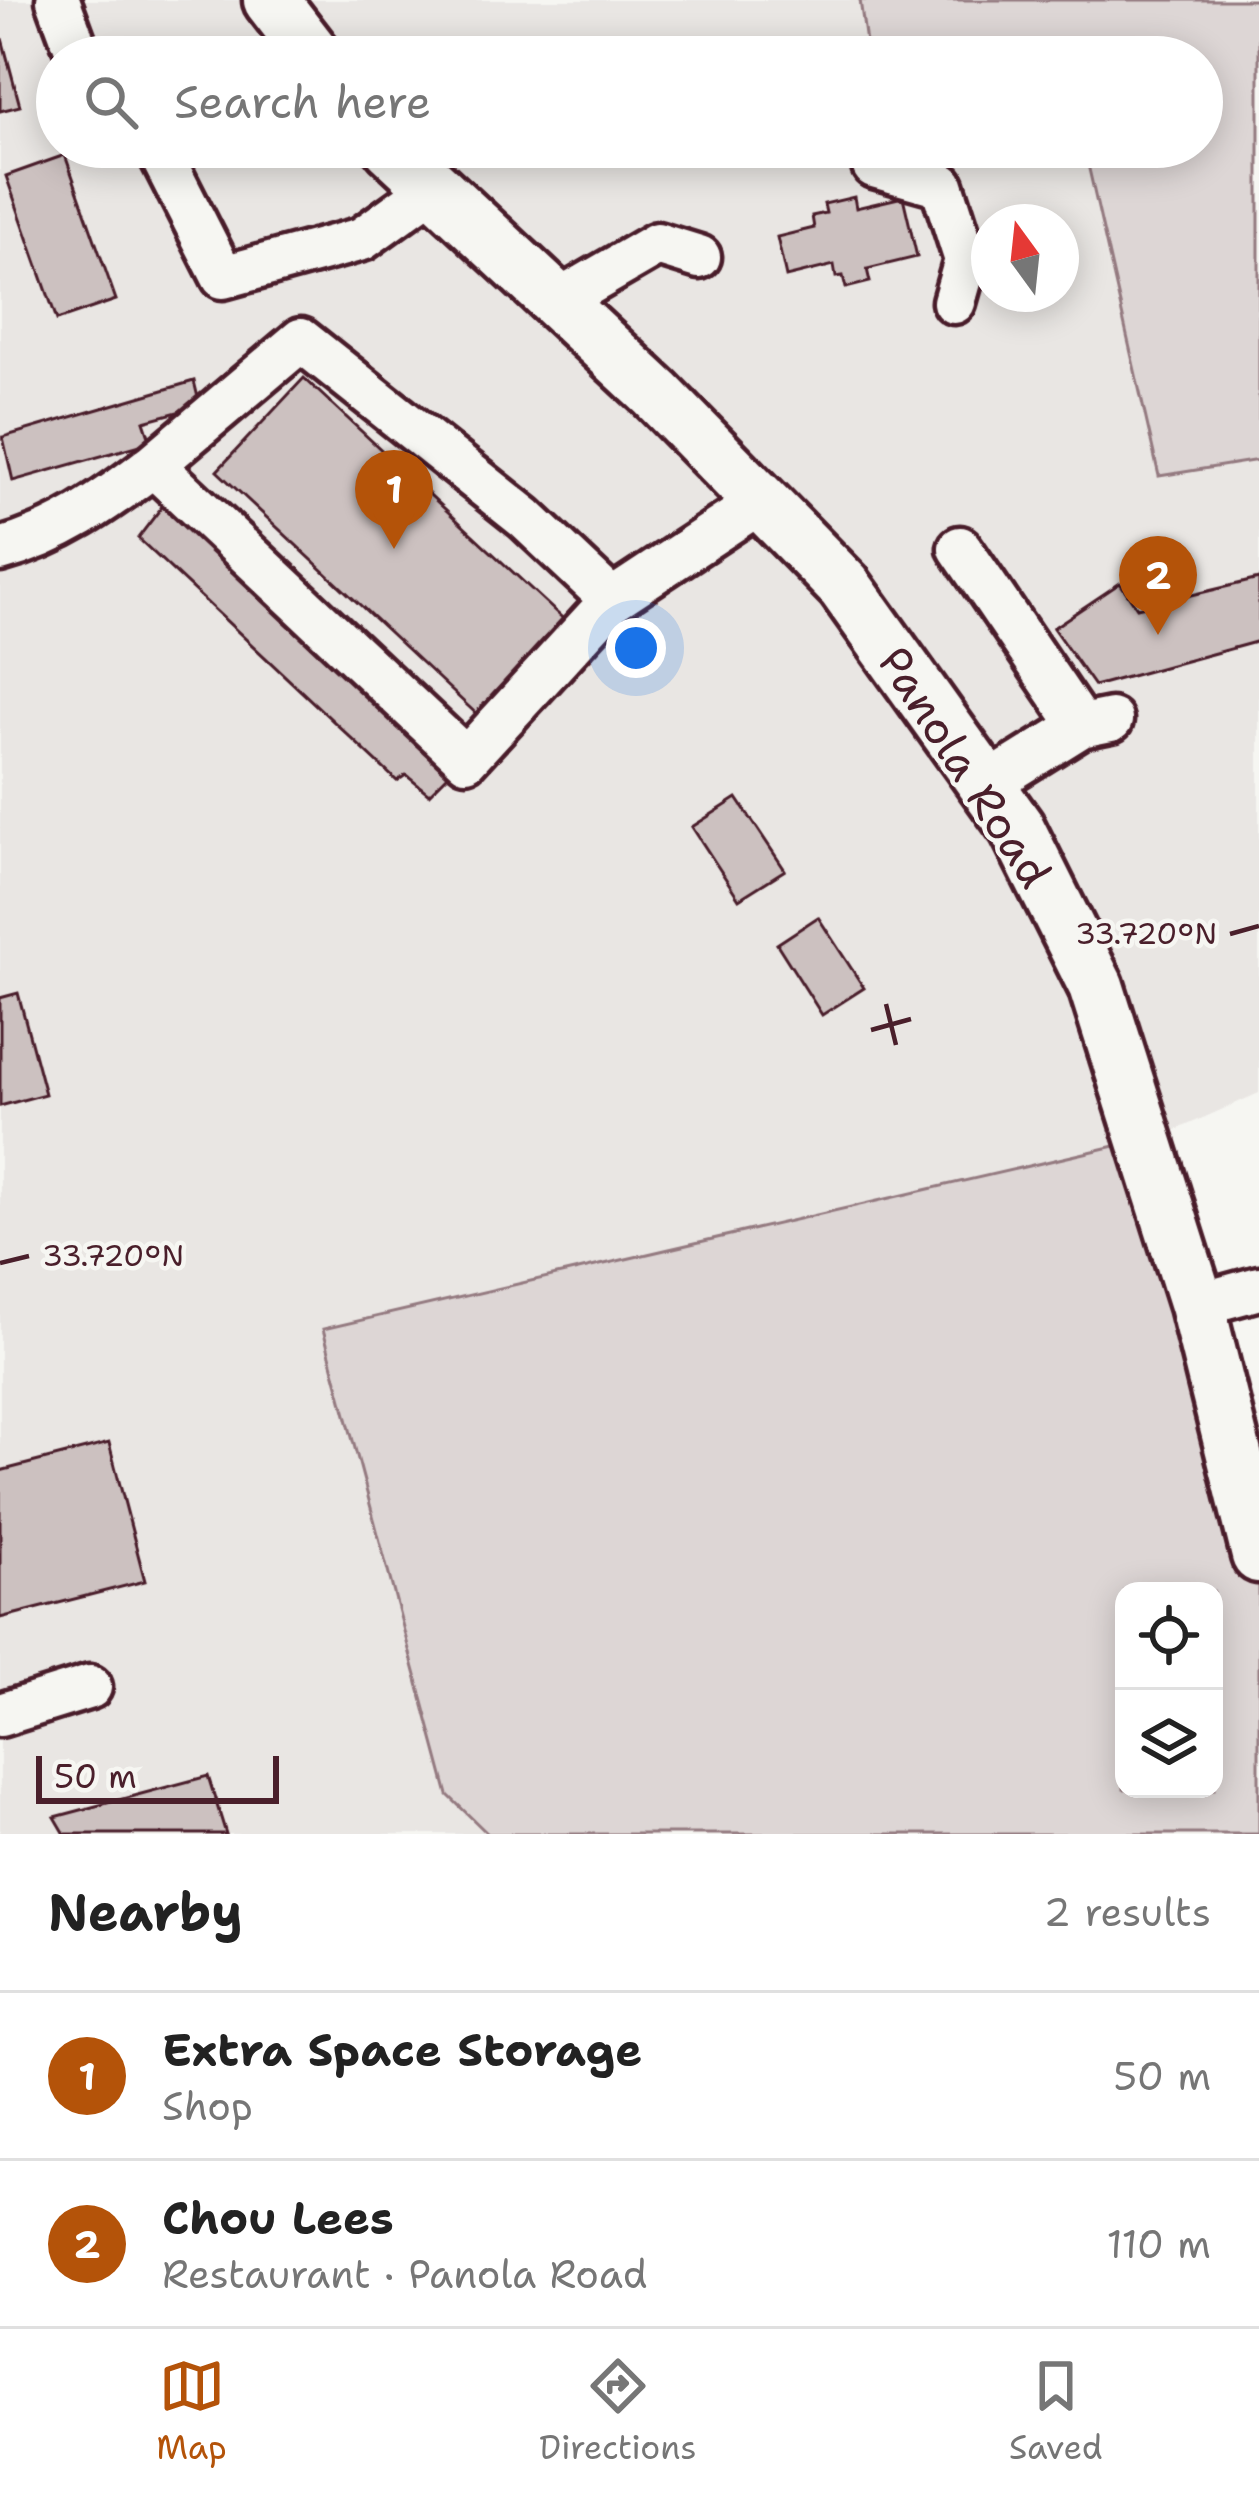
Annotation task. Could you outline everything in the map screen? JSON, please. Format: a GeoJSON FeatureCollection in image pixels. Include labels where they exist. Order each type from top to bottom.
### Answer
{"type":"FeatureCollection","features":[{"type":"Feature","properties":{"kind":"main road"},"geometry":{"type":"LineString","coordinates":[[271,0],[299,36]]}},
{"type":"Feature","properties":{"kind":"main road","name":"Panola Road"},"geometry":{"type":"LineString","coordinates":[[414,168],[656,394],[844,586],[1017,828],[1096,986],[1197,1305],[1259,1555]]}},
{"type":"Feature","properties":{"kind":"street"},"geometry":{"type":"LineString","coordinates":[[58,0],[71,36]]}},
{"type":"Feature","properties":{"kind":"street"},"geometry":{"type":"LineString","coordinates":[[168,168],[223,277],[362,239],[434,187]]}},
{"type":"Feature","properties":{"kind":"street"},"geometry":{"type":"LineString","coordinates":[[881,168],[942,185],[966,260],[954,302]]}},
{"type":"Feature","properties":{"kind":"street"},"geometry":{"type":"LineString","coordinates":[[557,302],[657,244],[699,256]]}},
{"type":"Feature","properties":{"kind":"street"},"geometry":{"type":"LineString","coordinates":[[0,550],[94,510],[301,340],[525,518],[612,600]]}},
{"type":"Feature","properties":{"kind":"street"},"geometry":{"type":"LineString","coordinates":[[152,465],[466,760],[612,600],[762,501]]}},
{"type":"Feature","properties":{"kind":"street"},"geometry":{"type":"LineString","coordinates":[[960,548],[1096,723],[986,785]]}},
{"type":"Feature","properties":{"kind":"street"},"geometry":{"type":"LineString","coordinates":[[1197,1305],[1259,1288]]}},
{"type":"Feature","properties":{"kind":"street"},"geometry":{"type":"LineString","coordinates":[[0,1714],[90,1687]]}},
{"type":"Feature","properties":{"kind":"shaded area"},"geometry":{"type":"Polygon","coordinates":[[[0,0],[1259,0],[1259,1093],[1167,1134],[324,1329],[448,1795],[488,1834],[0,1834],[0,0]]]}},
{"type":"Feature","properties":{"kind":"shaded area"},"geometry":{"type":"Polygon","coordinates":[[[860,0],[1259,0],[1259,460],[1159,476],[1089,168],[1223,168],[1223,36],[865,36],[860,0]]]}},
{"type":"Feature","properties":{"kind":"shaded area"},"geometry":{"type":"Polygon","coordinates":[[[1167,1134],[1259,1543],[1259,1834],[488,1834],[448,1795],[323,1329],[1167,1134]]]}},
{"type":"Feature","properties":{"kind":"building"},"geometry":{"type":"Polygon","coordinates":[[[0,31],[20,106],[0,111],[0,31]]]}},
{"type":"Feature","properties":{"kind":"building"},"geometry":{"type":"Polygon","coordinates":[[[36,165],[70,168],[116,300],[57,320],[6,176],[36,165]]]}},
{"type":"Feature","properties":{"kind":"building"},"geometry":{"type":"Polygon","coordinates":[[[854,197],[856,208],[903,197],[917,257],[867,269],[870,282],[846,288],[843,276],[836,277],[834,265],[786,277],[777,237],[814,228],[812,216],[826,213],[824,204],[854,197]]]}},
{"type":"Feature","properties":{"kind":"building"},"geometry":{"type":"Polygon","coordinates":[[[304,378],[572,627],[484,721],[217,471],[304,378]]]}},
{"type":"Feature","properties":{"kind":"building"},"geometry":{"type":"Polygon","coordinates":[[[194,381],[200,406],[144,421],[151,442],[13,481],[3,437],[194,381]]]}},
{"type":"Feature","properties":{"kind":"building"},"geometry":{"type":"Polygon","coordinates":[[[164,504],[449,774],[429,794],[406,775],[397,781],[138,538],[164,504]]]}},
{"type":"Feature","properties":{"kind":"building"},"geometry":{"type":"Polygon","coordinates":[[[1259,579],[1259,641],[1094,686],[1053,628],[1120,583],[1137,608],[1259,579]]]}},
{"type":"Feature","properties":{"kind":"building"},"geometry":{"type":"Polygon","coordinates":[[[737,798],[785,870],[739,899],[692,827],[737,798]]]}},
{"type":"Feature","properties":{"kind":"building"},"geometry":{"type":"Polygon","coordinates":[[[818,917],[864,988],[822,1015],[777,944],[818,917]]]}},
{"type":"Feature","properties":{"kind":"building"},"geometry":{"type":"Polygon","coordinates":[[[18,993],[45,1094],[0,1106],[0,998],[18,993]]]}},
{"type":"Feature","properties":{"kind":"building"},"geometry":{"type":"Polygon","coordinates":[[[109,1443],[145,1581],[0,1618],[0,1471],[109,1443]]]}},
{"type":"Feature","properties":{"kind":"building"},"geometry":{"type":"Polygon","coordinates":[[[208,1776],[226,1834],[65,1834],[55,1817],[208,1776]]]}},
{"type":"Feature","properties":{"kind":"place","name":"Extra Space Storage"},"geometry":{"type":"Point","coordinates":[394,549]}},
{"type":"Feature","properties":{"kind":"place","name":"Chou Lees"},"geometry":{"type":"Point","coordinates":[1158,635]}}]}
